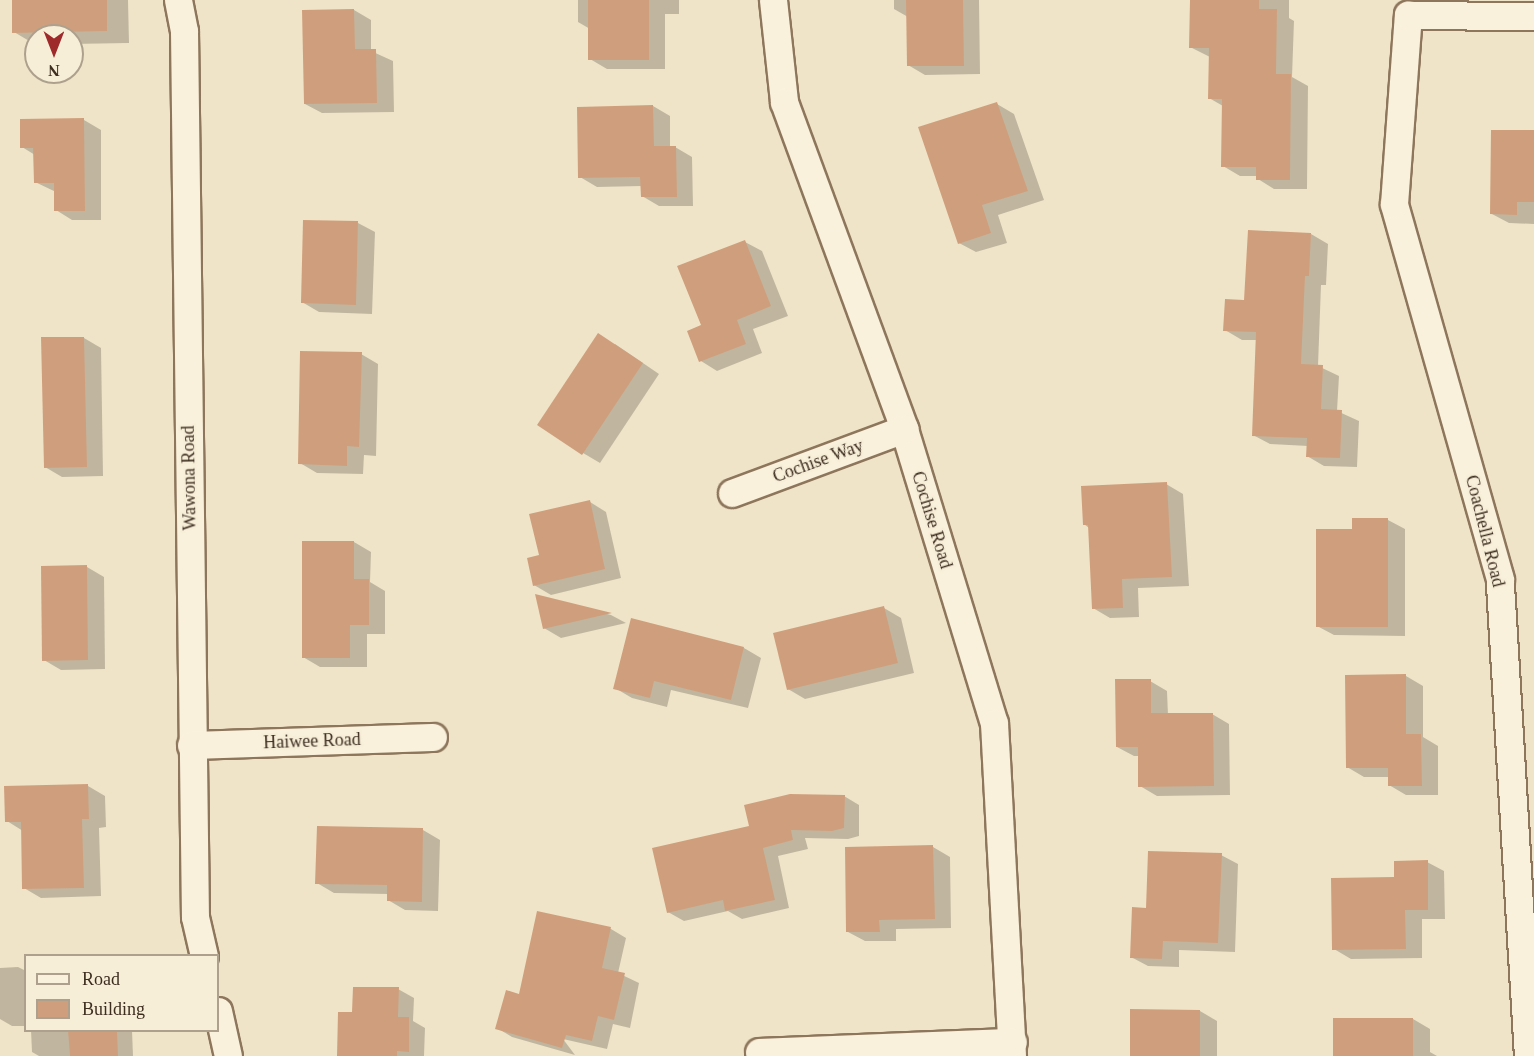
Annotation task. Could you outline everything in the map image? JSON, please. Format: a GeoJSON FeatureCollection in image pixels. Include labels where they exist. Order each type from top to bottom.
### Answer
{"type":"FeatureCollection","features":[{"type":"Feature","properties":{"kind":"street","name":"Wawona Road"},"geometry":{"type":"LineString","coordinates":[[178,0],[184,31],[191,745],[195,917],[204,954]]}},
{"type":"Feature","properties":{"kind":"street","name":"Cochise Road"},"geometry":{"type":"LineString","coordinates":[[773,0],[784,102],[904,429],[994,723],[1012,1049]]}},
{"type":"Feature","properties":{"kind":"street","name":"Coachella Road"},"geometry":{"type":"LineString","coordinates":[[1528,1056],[1500,579],[1394,204],[1408,15],[1534,16]]}},
{"type":"Feature","properties":{"kind":"street","name":"Cochise Way"},"geometry":{"type":"LineString","coordinates":[[732,493],[904,429]]}},
{"type":"Feature","properties":{"kind":"street","name":"Haiwee Road"},"geometry":{"type":"LineString","coordinates":[[191,745],[433,737]]}},
{"type":"Feature","properties":{"kind":"street"},"geometry":{"type":"LineString","coordinates":[[219,1016],[228,1056]]}},
{"type":"Feature","properties":{"kind":"street"},"geometry":{"type":"LineString","coordinates":[[759,1052],[1012,1049]]}},
{"type":"Feature","properties":{"kind":"building"},"geometry":{"type":"Polygon","coordinates":[[[12,0],[107,0],[107,31],[84,31],[84,24],[24,24],[24,33],[12,33],[12,0]]]}},
{"type":"Feature","properties":{"kind":"building"},"geometry":{"type":"Polygon","coordinates":[[[588,0],[649,0],[649,60],[588,60],[588,0]]]}},
{"type":"Feature","properties":{"kind":"building"},"geometry":{"type":"Polygon","coordinates":[[[906,0],[963,0],[964,66],[907,66],[906,0]]]}},
{"type":"Feature","properties":{"kind":"building"},"geometry":{"type":"Polygon","coordinates":[[[1190,0],[1259,0],[1259,9],[1277,9],[1276,74],[1291,74],[1290,180],[1256,180],[1256,167],[1221,167],[1222,99],[1208,99],[1209,48],[1189,48],[1190,0]]]}},
{"type":"Feature","properties":{"kind":"building"},"geometry":{"type":"Polygon","coordinates":[[[354,9],[355,49],[376,49],[377,103],[304,104],[302,10],[354,9]]]}},
{"type":"Feature","properties":{"kind":"building"},"geometry":{"type":"Polygon","coordinates":[[[997,102],[1028,191],[982,205],[991,233],[958,244],[918,127],[997,102]]]}},
{"type":"Feature","properties":{"kind":"building"},"geometry":{"type":"Polygon","coordinates":[[[653,105],[654,146],[676,146],[677,197],[641,197],[640,177],[578,178],[577,107],[653,105]]]}},
{"type":"Feature","properties":{"kind":"building"},"geometry":{"type":"Polygon","coordinates":[[[84,118],[85,211],[54,211],[54,183],[34,183],[33,148],[20,148],[20,119],[84,118]]]}},
{"type":"Feature","properties":{"kind":"building"},"geometry":{"type":"Polygon","coordinates":[[[1491,130],[1534,130],[1534,202],[1517,202],[1517,215],[1490,214],[1491,130]]]}},
{"type":"Feature","properties":{"kind":"building"},"geometry":{"type":"Polygon","coordinates":[[[303,220],[358,221],[356,305],[301,303],[303,220]]]}},
{"type":"Feature","properties":{"kind":"building"},"geometry":{"type":"Polygon","coordinates":[[[1248,230],[1311,233],[1309,276],[1305,276],[1301,364],[1323,365],[1321,409],[1342,410],[1340,458],[1306,457],[1307,438],[1252,436],[1256,332],[1223,331],[1225,299],[1244,300],[1248,230]]]}},
{"type":"Feature","properties":{"kind":"building"},"geometry":{"type":"Polygon","coordinates":[[[745,240],[771,306],[737,320],[746,344],[699,362],[687,331],[701,325],[677,266],[745,240]]]}},
{"type":"Feature","properties":{"kind":"building"},"geometry":{"type":"Polygon","coordinates":[[[598,333],[643,363],[582,455],[537,425],[598,333]]]}},
{"type":"Feature","properties":{"kind":"building"},"geometry":{"type":"Polygon","coordinates":[[[41,337],[84,337],[87,467],[44,468],[41,337]]]}},
{"type":"Feature","properties":{"kind":"building"},"geometry":{"type":"Polygon","coordinates":[[[300,351],[362,352],[359,447],[347,446],[347,466],[298,464],[300,351]]]}},
{"type":"Feature","properties":{"kind":"building"},"geometry":{"type":"Polygon","coordinates":[[[1167,482],[1172,577],[1122,579],[1123,608],[1092,609],[1088,525],[1083,525],[1081,486],[1167,482]]]}},
{"type":"Feature","properties":{"kind":"building"},"geometry":{"type":"Polygon","coordinates":[[[590,500],[605,569],[533,586],[527,558],[539,555],[529,514],[590,500]]]}},
{"type":"Feature","properties":{"kind":"building"},"geometry":{"type":"Polygon","coordinates":[[[1352,518],[1388,518],[1388,627],[1316,627],[1316,529],[1352,529],[1352,518]]]}},
{"type":"Feature","properties":{"kind":"building"},"geometry":{"type":"Polygon","coordinates":[[[302,541],[354,541],[354,579],[369,579],[369,625],[350,625],[350,658],[302,658],[302,541]]]}},
{"type":"Feature","properties":{"kind":"building"},"geometry":{"type":"Polygon","coordinates":[[[87,565],[88,660],[42,661],[41,566],[87,565]]]}},
{"type":"Feature","properties":{"kind":"building"},"geometry":{"type":"Polygon","coordinates":[[[535,594],[612,613],[543,629],[535,594]]]}},
{"type":"Feature","properties":{"kind":"building"},"geometry":{"type":"Polygon","coordinates":[[[884,606],[898,663],[787,690],[773,633],[884,606]]]}},
{"type":"Feature","properties":{"kind":"building"},"geometry":{"type":"Polygon","coordinates":[[[631,618],[744,647],[731,700],[654,681],[650,698],[613,689],[631,618]]]}},
{"type":"Feature","properties":{"kind":"building"},"geometry":{"type":"Polygon","coordinates":[[[1406,674],[1406,734],[1421,734],[1422,786],[1388,786],[1388,768],[1346,768],[1345,675],[1406,674]]]}},
{"type":"Feature","properties":{"kind":"building"},"geometry":{"type":"Polygon","coordinates":[[[1115,679],[1151,679],[1151,713],[1213,713],[1214,786],[1138,787],[1138,747],[1116,747],[1115,679]]]}},
{"type":"Feature","properties":{"kind":"building"},"geometry":{"type":"Polygon","coordinates":[[[88,784],[89,819],[82,819],[84,888],[22,889],[21,822],[5,822],[4,786],[88,784]]]}},
{"type":"Feature","properties":{"kind":"building"},"geometry":{"type":"Polygon","coordinates":[[[790,794],[845,795],[844,828],[832,831],[791,830],[793,840],[763,848],[775,900],[725,911],[723,900],[667,913],[652,848],[749,826],[744,805],[790,794]]]}},
{"type":"Feature","properties":{"kind":"building"},"geometry":{"type":"Polygon","coordinates":[[[317,826],[423,828],[422,902],[387,901],[387,885],[315,884],[317,826]]]}},
{"type":"Feature","properties":{"kind":"building"},"geometry":{"type":"Polygon","coordinates":[[[933,845],[935,919],[879,920],[880,932],[846,932],[845,847],[933,845]]]}},
{"type":"Feature","properties":{"kind":"building"},"geometry":{"type":"Polygon","coordinates":[[[1148,851],[1222,853],[1218,943],[1163,941],[1162,959],[1130,958],[1132,907],[1146,908],[1148,851]]]}},
{"type":"Feature","properties":{"kind":"building"},"geometry":{"type":"Polygon","coordinates":[[[1428,860],[1428,910],[1405,910],[1406,949],[1332,950],[1331,878],[1394,877],[1394,861],[1428,860]]]}},
{"type":"Feature","properties":{"kind":"building"},"geometry":{"type":"Polygon","coordinates":[[[537,911],[611,927],[602,968],[625,973],[614,1020],[598,1016],[592,1041],[566,1035],[562,1048],[495,1029],[506,990],[519,994],[537,911]]]}},
{"type":"Feature","properties":{"kind":"building"},"geometry":{"type":"Polygon","coordinates":[[[353,987],[399,987],[398,1017],[409,1017],[409,1052],[397,1051],[397,1056],[337,1056],[338,1012],[352,1012],[353,987]]]}},
{"type":"Feature","properties":{"kind":"building"},"geometry":{"type":"Polygon","coordinates":[[[1130,1009],[1200,1010],[1200,1056],[1130,1056],[1130,1009]]]}},
{"type":"Feature","properties":{"kind":"building"},"geometry":{"type":"Polygon","coordinates":[[[1333,1018],[1413,1018],[1413,1056],[1333,1056],[1333,1018]]]}},
{"type":"Feature","properties":{"kind":"building"},"geometry":{"type":"Polygon","coordinates":[[[68,1032],[117,1032],[118,1056],[70,1056],[68,1032]]]}}]}
